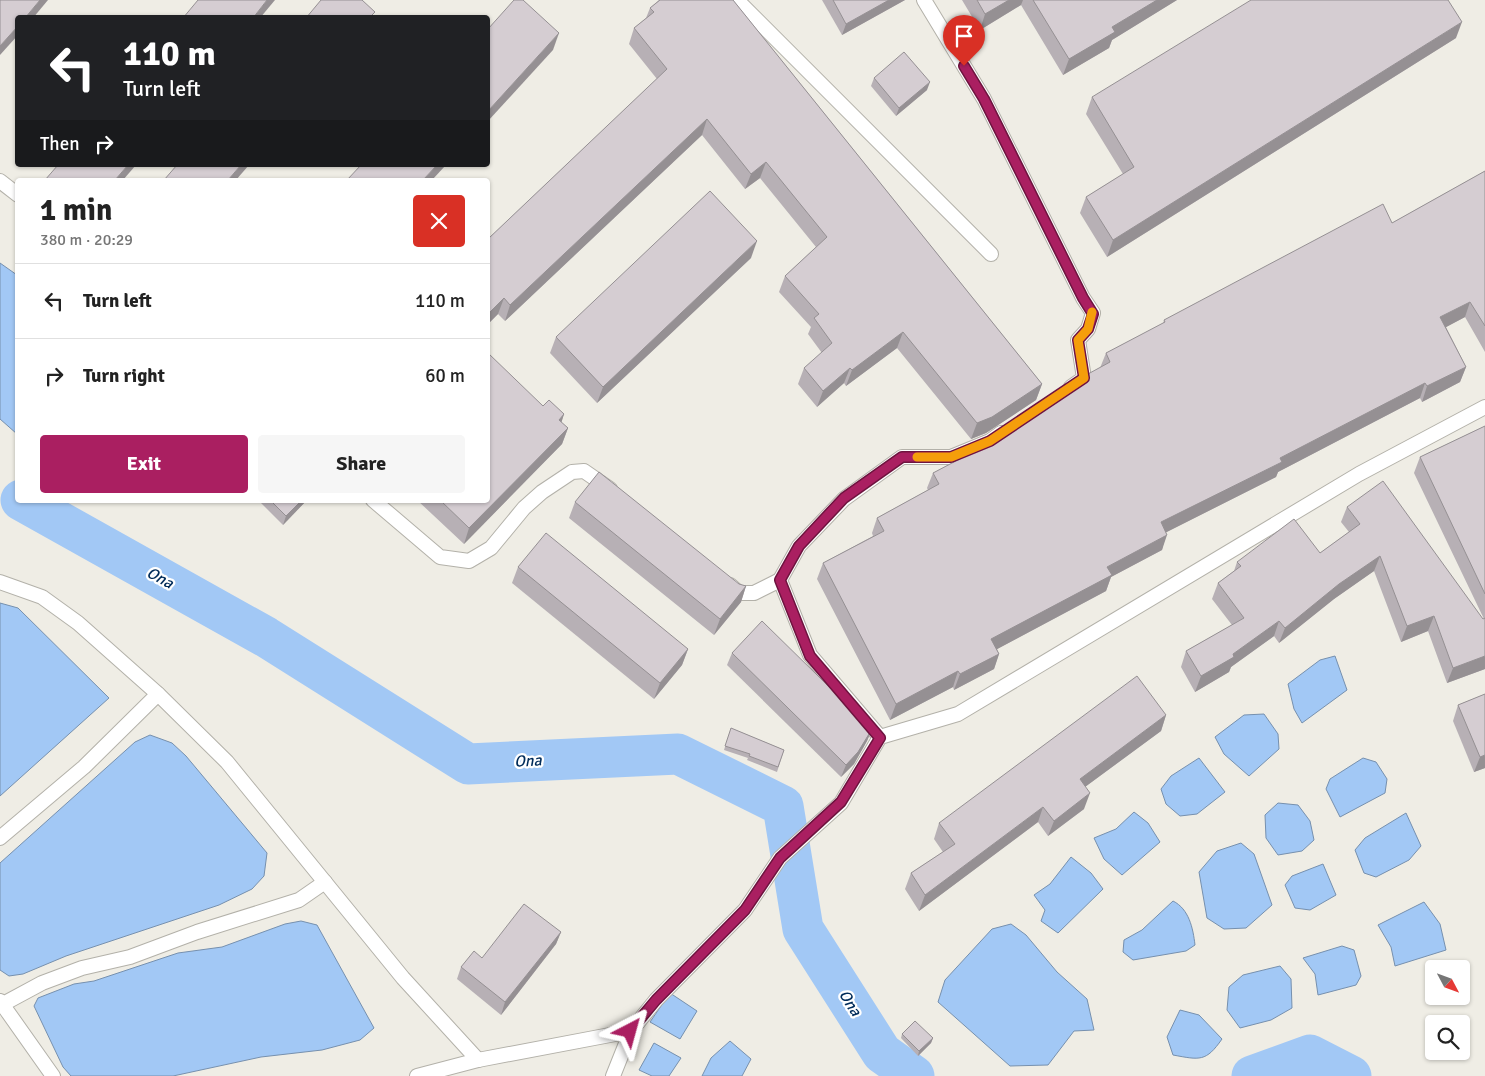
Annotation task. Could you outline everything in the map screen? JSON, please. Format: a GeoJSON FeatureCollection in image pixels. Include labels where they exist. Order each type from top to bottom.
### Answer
{"type":"FeatureCollection","features":[{"type":"Feature","properties":{"kind":"lane"},"geometry":{"type":"LineString","coordinates":[[737,0],[991,254]]}},
{"type":"Feature","properties":{"kind":"lane"},"geometry":{"type":"LineString","coordinates":[[924,0],[984,99],[1083,298],[1093,314],[1088,329],[1078,340],[1084,378],[1061,394]]}},
{"type":"Feature","properties":{"kind":"lane"},"geometry":{"type":"LineString","coordinates":[[0,181],[15,193]]}},
{"type":"Feature","properties":{"kind":"lane"},"geometry":{"type":"LineString","coordinates":[[613,1076],[630,1031],[656,1000],[745,910],[780,858],[841,802],[880,738],[958,714],[1359,474],[1485,407]]}},
{"type":"Feature","properties":{"kind":"lane"},"geometry":{"type":"LineString","coordinates":[[717,574],[739,593],[754,593],[780,580],[799,546],[844,498],[902,457],[951,457],[990,441],[1014,425]]}},
{"type":"Feature","properties":{"kind":"lane"},"geometry":{"type":"LineString","coordinates":[[377,503],[440,557],[469,561],[491,548],[524,508],[542,492],[572,472],[584,471],[624,500]]}},
{"type":"Feature","properties":{"kind":"lane"},"geometry":{"type":"LineString","coordinates":[[780,580],[810,656],[880,738]]}},
{"type":"Feature","properties":{"kind":"lane"},"geometry":{"type":"LineString","coordinates":[[0,582],[42,597],[78,623],[158,694],[227,762],[402,978],[478,1060]]}},
{"type":"Feature","properties":{"kind":"lane"},"geometry":{"type":"LineString","coordinates":[[0,838],[84,768],[158,694]]}},
{"type":"Feature","properties":{"kind":"lane"},"geometry":{"type":"LineString","coordinates":[[53,1076],[1,1002],[42,982],[82,968],[130,957],[197,932],[299,900],[325,882]]}},
{"type":"Feature","properties":{"kind":"lane"},"geometry":{"type":"LineString","coordinates":[[417,1076],[478,1060],[630,1031]]}},
{"type":"Feature","properties":{"kind":"water"},"geometry":{"type":"Polygon","coordinates":[[[0,263],[15,274],[15,432],[0,419],[0,263]]]}},
{"type":"Feature","properties":{"kind":"water"},"geometry":{"type":"Polygon","coordinates":[[[0,603],[18,608],[109,698],[0,796],[0,603]]]}},
{"type":"Feature","properties":{"kind":"water"},"geometry":{"type":"Polygon","coordinates":[[[1335,656],[1347,690],[1302,723],[1294,709],[1288,684],[1320,660],[1335,656]]]}},
{"type":"Feature","properties":{"kind":"water"},"geometry":{"type":"Polygon","coordinates":[[[1264,714],[1278,734],[1279,749],[1249,776],[1224,754],[1215,737],[1244,715],[1264,714]]]}},
{"type":"Feature","properties":{"kind":"water"},"geometry":{"type":"Polygon","coordinates":[[[150,735],[172,743],[186,756],[267,853],[264,876],[252,889],[219,905],[66,956],[23,974],[9,976],[0,970],[0,863],[135,742],[150,735]]]}},
{"type":"Feature","properties":{"kind":"water"},"geometry":{"type":"Polygon","coordinates":[[[1199,758],[1225,792],[1197,814],[1180,816],[1166,804],[1161,789],[1171,776],[1199,758]]]}},
{"type":"Feature","properties":{"kind":"water"},"geometry":{"type":"Polygon","coordinates":[[[1363,758],[1376,762],[1387,779],[1385,793],[1340,817],[1326,789],[1330,779],[1363,758]]]}},
{"type":"Feature","properties":{"kind":"water"},"geometry":{"type":"Polygon","coordinates":[[[1278,803],[1298,805],[1310,821],[1314,840],[1302,851],[1278,855],[1266,838],[1265,815],[1278,803]]]}},
{"type":"Feature","properties":{"kind":"water"},"geometry":{"type":"Polygon","coordinates":[[[1134,812],[1148,823],[1160,842],[1122,875],[1104,859],[1094,838],[1116,829],[1134,812]]]}},
{"type":"Feature","properties":{"kind":"water"},"geometry":{"type":"Polygon","coordinates":[[[1406,813],[1421,846],[1409,860],[1376,877],[1364,873],[1355,850],[1365,838],[1406,813]]]}},
{"type":"Feature","properties":{"kind":"water"},"geometry":{"type":"Polygon","coordinates":[[[1241,843],[1254,854],[1272,905],[1246,928],[1224,929],[1207,918],[1199,872],[1217,851],[1241,843]]]}},
{"type":"Feature","properties":{"kind":"water"},"geometry":{"type":"Polygon","coordinates":[[[1071,857],[1091,873],[1103,889],[1058,933],[1041,921],[1045,910],[1034,895],[1050,884],[1071,857]]]}},
{"type":"Feature","properties":{"kind":"water"},"geometry":{"type":"Polygon","coordinates":[[[1323,864],[1336,895],[1310,910],[1295,908],[1285,885],[1292,876],[1323,864]]]}},
{"type":"Feature","properties":{"kind":"water"},"geometry":{"type":"Polygon","coordinates":[[[1173,901],[1183,909],[1189,920],[1195,945],[1186,951],[1133,960],[1123,952],[1124,940],[1142,930],[1173,901]]]}},
{"type":"Feature","properties":{"kind":"water"},"geometry":{"type":"Polygon","coordinates":[[[1424,902],[1440,924],[1446,950],[1395,966],[1391,947],[1378,925],[1424,902]]]}},
{"type":"Feature","properties":{"kind":"water"},"geometry":{"type":"Polygon","coordinates":[[[301,921],[317,925],[374,1028],[360,1040],[322,1050],[261,1057],[173,1076],[71,1076],[63,1067],[34,1006],[38,998],[74,984],[94,981],[178,953],[222,947],[285,924],[301,921]]]}},
{"type":"Feature","properties":{"kind":"water"},"geometry":{"type":"Polygon","coordinates":[[[1011,924],[1026,935],[1057,972],[1087,999],[1094,1030],[1074,1031],[1048,1065],[1010,1066],[938,1002],[945,980],[992,929],[1011,924]]]}},
{"type":"Feature","properties":{"kind":"water"},"geometry":{"type":"Polygon","coordinates":[[[1342,946],[1354,950],[1361,976],[1356,985],[1318,995],[1315,974],[1303,958],[1342,946]]]}},
{"type":"Feature","properties":{"kind":"water"},"geometry":{"type":"Polygon","coordinates":[[[1280,966],[1291,979],[1292,1008],[1271,1020],[1240,1028],[1227,1010],[1229,987],[1243,975],[1280,966]]]}},
{"type":"Feature","properties":{"kind":"water"},"geometry":{"type":"Polygon","coordinates":[[[670,993],[697,1011],[680,1039],[650,1022],[670,993]]]}},
{"type":"Feature","properties":{"kind":"water"},"geometry":{"type":"Polygon","coordinates":[[[1180,1010],[1199,1015],[1222,1039],[1211,1052],[1202,1058],[1173,1055],[1167,1037],[1180,1010]]]}},
{"type":"Feature","properties":{"kind":"water"},"geometry":{"type":"Polygon","coordinates":[[[730,1041],[751,1059],[742,1076],[702,1076],[711,1058],[730,1041]]]}},
{"type":"Feature","properties":{"kind":"water"},"geometry":{"type":"Polygon","coordinates":[[[654,1043],[681,1058],[669,1076],[652,1076],[639,1070],[654,1043]]]}},
{"type":"Feature","properties":{"kind":"building"},"geometry":{"type":"Polygon","coordinates":[[[0,0],[40,0],[28,15],[15,15],[15,29],[0,46],[0,0]]]}},
{"type":"Feature","properties":{"kind":"building"},"geometry":{"type":"Polygon","coordinates":[[[198,0],[267,0],[255,15],[186,15],[198,0]]]}},
{"type":"Feature","properties":{"kind":"building"},"geometry":{"type":"Polygon","coordinates":[[[321,0],[362,0],[375,12],[372,15],[308,15],[321,0]]]}},
{"type":"Feature","properties":{"kind":"building"},"geometry":{"type":"Polygon","coordinates":[[[514,0],[523,0],[559,33],[490,109],[490,27],[514,0]]]}},
{"type":"Feature","properties":{"kind":"building"},"geometry":{"type":"Polygon","coordinates":[[[660,0],[733,0],[1042,384],[992,417],[977,423],[903,332],[852,370],[850,368],[823,391],[804,368],[832,343],[814,318],[819,314],[785,276],[827,237],[766,162],[751,174],[707,119],[510,305],[504,298],[490,312],[490,237],[667,69],[634,28],[654,12],[650,8],[660,0]]]}},
{"type":"Feature","properties":{"kind":"building"},"geometry":{"type":"Polygon","coordinates":[[[833,0],[889,0],[846,24],[833,0]]]}},
{"type":"Feature","properties":{"kind":"building"},"geometry":{"type":"Polygon","coordinates":[[[977,0],[1009,0],[985,14],[977,0]]]}},
{"type":"Feature","properties":{"kind":"building"},"geometry":{"type":"Polygon","coordinates":[[[1033,0],[1157,0],[1112,27],[1115,32],[1069,59],[1033,0]]]}},
{"type":"Feature","properties":{"kind":"building"},"geometry":{"type":"Polygon","coordinates":[[[1251,0],[1448,0],[1462,22],[1113,240],[1086,197],[1134,167],[1092,97],[1251,0]]]}},
{"type":"Feature","properties":{"kind":"building"},"geometry":{"type":"Polygon","coordinates":[[[904,52],[930,82],[899,108],[874,78],[904,52]]]}},
{"type":"Feature","properties":{"kind":"building"},"geometry":{"type":"Polygon","coordinates":[[[56,167],[126,167],[117,178],[47,178],[56,167]]]}},
{"type":"Feature","properties":{"kind":"building"},"geometry":{"type":"Polygon","coordinates":[[[175,167],[239,167],[230,178],[166,178],[175,167]]]}},
{"type":"Feature","properties":{"kind":"building"},"geometry":{"type":"Polygon","coordinates":[[[359,167],[435,167],[425,178],[349,178],[359,167]]]}},
{"type":"Feature","properties":{"kind":"building"},"geometry":{"type":"Polygon","coordinates":[[[1485,171],[1485,326],[1470,302],[1440,317],[1466,367],[1427,386],[1425,383],[1280,458],[1282,462],[1161,522],[1167,535],[1107,567],[1112,575],[991,639],[999,654],[960,674],[958,671],[896,704],[823,563],[884,531],[877,518],[939,484],[933,473],[992,442],[988,438],[1001,433],[1088,374],[1110,362],[1106,353],[1165,322],[1164,320],[1383,204],[1392,223],[1485,171]]]}},
{"type":"Feature","properties":{"kind":"building"},"geometry":{"type":"Polygon","coordinates":[[[710,191],[757,241],[603,387],[556,337],[710,191]]]}},
{"type":"Feature","properties":{"kind":"building"},"geometry":{"type":"Polygon","coordinates":[[[490,355],[543,406],[549,400],[564,414],[559,420],[568,428],[469,528],[443,503],[490,503],[490,355]]]}},
{"type":"Feature","properties":{"kind":"building"},"geometry":{"type":"Polygon","coordinates":[[[1485,426],[1485,594],[1420,457],[1485,426]]]}},
{"type":"Feature","properties":{"kind":"building"},"geometry":{"type":"Polygon","coordinates":[[[599,472],[739,584],[746,586],[720,619],[575,502],[599,472]]]}},
{"type":"Feature","properties":{"kind":"building"},"geometry":{"type":"Polygon","coordinates":[[[1383,481],[1483,619],[1485,618],[1485,656],[1453,668],[1434,616],[1407,626],[1380,556],[1339,584],[1285,628],[1279,621],[1233,654],[1234,657],[1201,676],[1186,651],[1244,618],[1218,583],[1241,566],[1237,562],[1294,519],[1320,553],[1360,524],[1347,507],[1383,481]]]}},
{"type":"Feature","properties":{"kind":"building"},"geometry":{"type":"Polygon","coordinates":[[[273,503],[299,503],[286,516],[273,503]]]}},
{"type":"Feature","properties":{"kind":"building"},"geometry":{"type":"Polygon","coordinates":[[[546,533],[688,649],[660,683],[518,567],[546,533]]]}},
{"type":"Feature","properties":{"kind":"building"},"geometry":{"type":"Polygon","coordinates":[[[762,621],[872,729],[858,752],[846,765],[732,653],[762,621]]]}},
{"type":"Feature","properties":{"kind":"building"},"geometry":{"type":"Polygon","coordinates":[[[1137,676],[1166,715],[1080,779],[1090,793],[1054,821],[1043,807],[925,895],[911,873],[955,844],[939,823],[1137,676]]]}},
{"type":"Feature","properties":{"kind":"building"},"geometry":{"type":"Polygon","coordinates":[[[1485,694],[1485,755],[1480,757],[1458,705],[1485,694]]]}},
{"type":"Feature","properties":{"kind":"building"},"geometry":{"type":"Polygon","coordinates":[[[731,728],[784,750],[778,767],[749,756],[750,754],[725,746],[731,728]]]}},
{"type":"Feature","properties":{"kind":"building"},"geometry":{"type":"Polygon","coordinates":[[[524,904],[561,932],[505,1002],[461,967],[474,951],[482,958],[524,904]]]}},
{"type":"Feature","properties":{"kind":"building"},"geometry":{"type":"Polygon","coordinates":[[[915,1021],[933,1038],[919,1051],[902,1034],[915,1021]]]}},
{"type":"Feature","properties":{"kind":"waterway","name":"Ona"},"geometry":{"type":"LineString","coordinates":[[26,503],[266,637],[468,764],[678,754],[783,806],[803,929],[882,1053],[914,1076]]}},
{"type":"Feature","properties":{"kind":"waterway","name":"Ona"},"geometry":{"type":"LineString","coordinates":[[1252,1076],[1310,1055],[1351,1076]]}},
{"type":"Feature","properties":{"kind":"slow traffic"},"geometry":{"type":"LineString","coordinates":[[917,457],[951,457],[990,441],[1084,378],[1078,340],[1088,329],[1092,312]]}},
{"type":"Feature","properties":{"kind":"route"},"geometry":{"type":"LineString","coordinates":[[630,1031],[656,1000],[745,910],[780,858],[841,802],[880,738],[810,656],[780,580],[799,546],[844,498],[902,457],[951,457],[990,441],[1084,378],[1078,340],[1088,329],[1093,314],[1083,298],[984,99],[964,66]]}}]}
